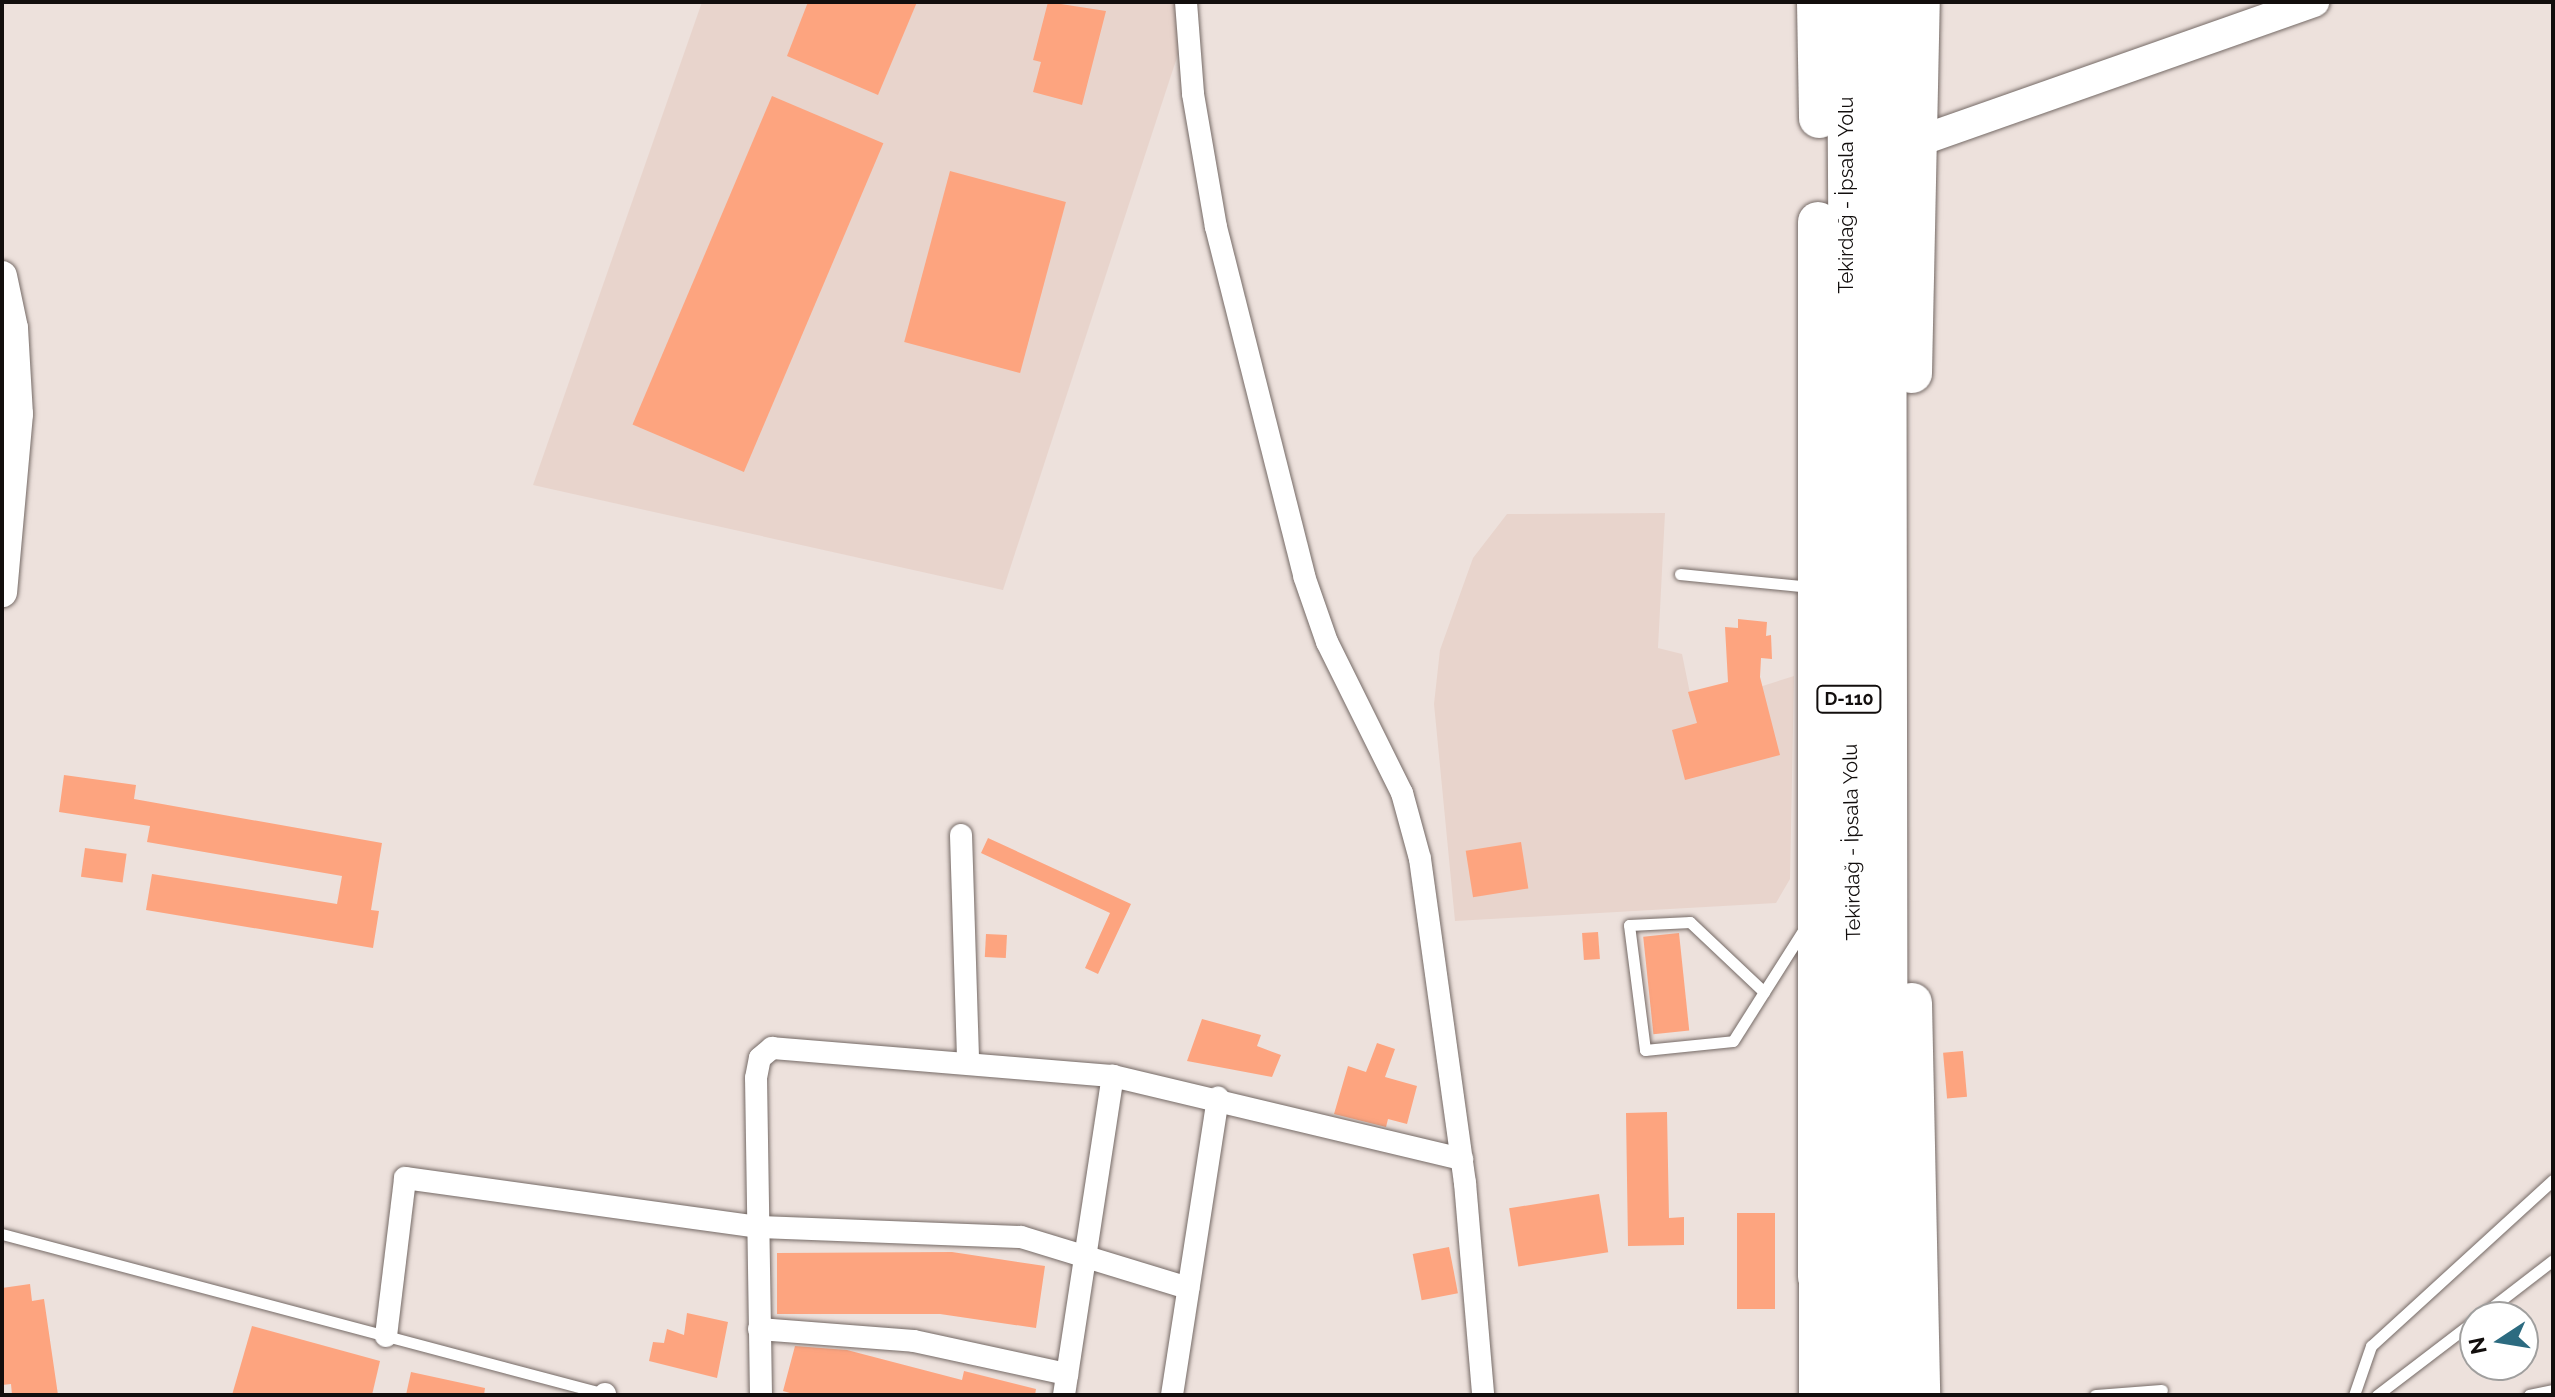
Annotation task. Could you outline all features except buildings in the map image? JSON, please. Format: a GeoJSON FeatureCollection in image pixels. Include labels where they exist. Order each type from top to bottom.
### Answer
{"type":"FeatureCollection","features":[{"type":"Feature","properties":{"kind":"highway"},"geometry":{"type":"LineString","coordinates":[[1817,2],[1833,600],[1836,988],[1818,1277]]}},
{"type":"Feature","properties":{"kind":"highway","name":"Tekirdağ - İpsala Yolu"},"geometry":{"type":"LineString","coordinates":[[1847,2],[1833,600],[1855,1395]]}},
{"type":"Feature","properties":{"kind":"highway","name":"Tekirdağ - İpsala Yolu"},"geometry":{"type":"LineString","coordinates":[[1886,2],[1888,1395]]}},
{"type":"Feature","properties":{"kind":"highway"},"geometry":{"type":"LineString","coordinates":[[1887,535],[1910,401],[1922,140],[1920,2]]}},
{"type":"Feature","properties":{"kind":"highway"},"geometry":{"type":"LineString","coordinates":[[1819,1395],[1820,904],[1833,600]]}},
{"type":"Feature","properties":{"kind":"highway"},"geometry":{"type":"LineString","coordinates":[[1889,615],[1915,1065],[1920,1395]]}},
{"type":"Feature","properties":{"kind":"street"},"geometry":{"type":"LineString","coordinates":[[1186,2],[1195,107],[1216,227],[1304,576],[1327,642],[1413,826],[1462,1159],[1483,1395]]}},
{"type":"Feature","properties":{"kind":"street"},"geometry":{"type":"LineString","coordinates":[[1922,140],[2314,2]]}},
{"type":"Feature","properties":{"kind":"street"},"geometry":{"type":"LineString","coordinates":[[2,276],[13,328],[18,414],[2,592]]}},
{"type":"Feature","properties":{"kind":"street"},"geometry":{"type":"LineString","coordinates":[[961,835],[968,1062]]}},
{"type":"Feature","properties":{"kind":"street"},"geometry":{"type":"LineString","coordinates":[[761,1395],[756,1078],[766,1053],[772,1048],[1113,1076],[1218,1098],[1462,1159]]}},
{"type":"Feature","properties":{"kind":"street"},"geometry":{"type":"LineString","coordinates":[[759,1329],[914,1341],[1066,1384],[1113,1076]]}},
{"type":"Feature","properties":{"kind":"street"},"geometry":{"type":"LineString","coordinates":[[1172,1395],[1218,1098]]}},
{"type":"Feature","properties":{"kind":"street"},"geometry":{"type":"LineString","coordinates":[[386,1336],[405,1178],[758,1227],[1021,1237],[1188,1288]]}},
{"type":"Feature","properties":{"kind":"lane"},"geometry":{"type":"LineString","coordinates":[[1680,574],[1833,600]]}},
{"type":"Feature","properties":{"kind":"lane"},"geometry":{"type":"LineString","coordinates":[[1764,992],[1690,922],[1629,925],[1645,1050],[1733,1041],[1820,904]]}},
{"type":"Feature","properties":{"kind":"lane"},"geometry":{"type":"LineString","coordinates":[[2354,1395],[2371,1346],[2553,1180]]}},
{"type":"Feature","properties":{"kind":"lane"},"geometry":{"type":"LineString","coordinates":[[2,1234],[606,1395]]}},
{"type":"Feature","properties":{"kind":"lane"},"geometry":{"type":"LineString","coordinates":[[2499,1301],[2553,1260]]}},
{"type":"Feature","properties":{"kind":"lane"},"geometry":{"type":"LineString","coordinates":[[2377,1395],[2459,1332]]}},
{"type":"Feature","properties":{"kind":"lane"},"geometry":{"type":"LineString","coordinates":[[2095,1395],[2162,1390]]}},
{"type":"Feature","properties":{"kind":"lane"},"geometry":{"type":"LineString","coordinates":[[2529,1395],[2553,1390]]}},
{"type":"Feature","properties":{"kind":"shaded area"},"geometry":{"type":"Polygon","coordinates":[[[702,2],[1195,2],[1003,590],[533,485],[702,2]]]}},
{"type":"Feature","properties":{"kind":"shaded area"},"geometry":{"type":"Polygon","coordinates":[[[1665,513],[1658,648],[1682,654],[1693,708],[1794,676],[1790,879],[1776,903],[1455,921],[1434,704],[1440,650],[1473,558],[1507,514],[1665,513]]]}}]}
